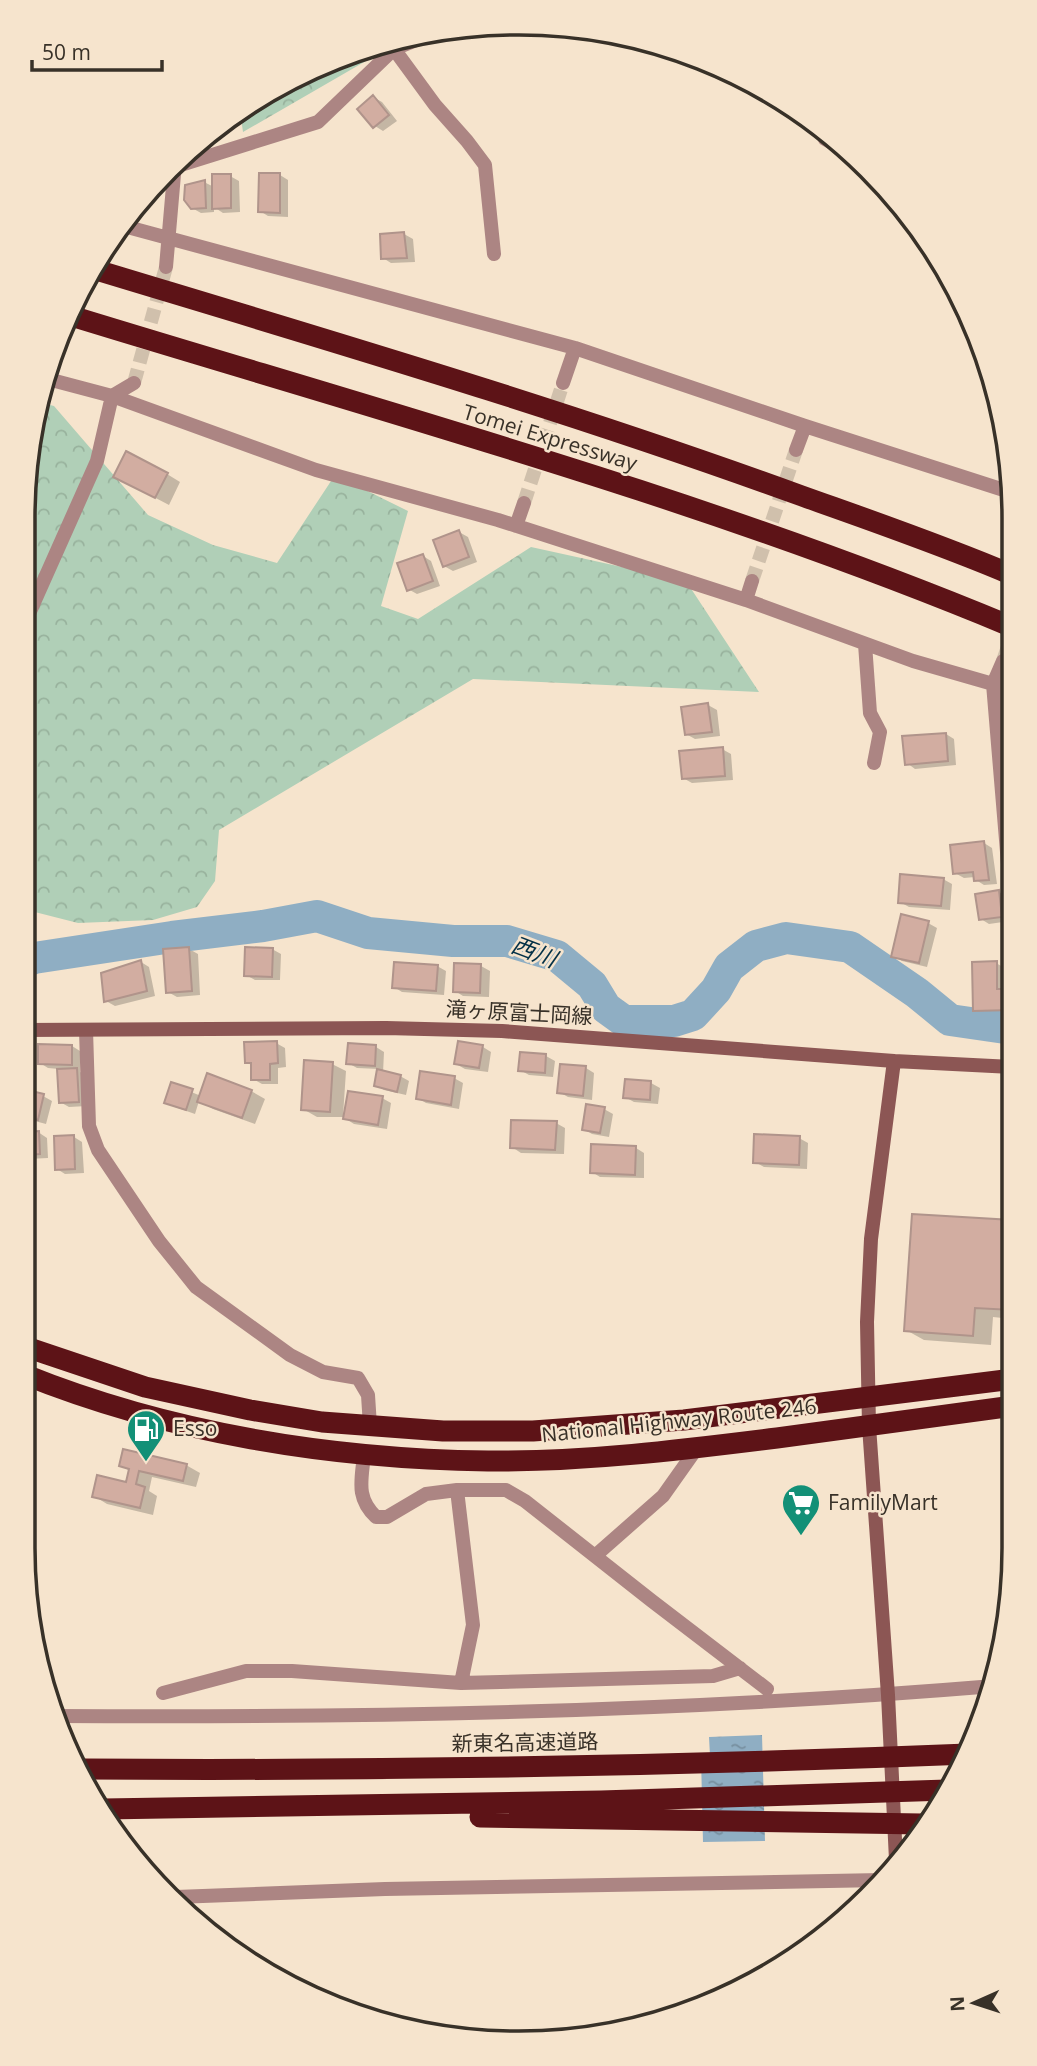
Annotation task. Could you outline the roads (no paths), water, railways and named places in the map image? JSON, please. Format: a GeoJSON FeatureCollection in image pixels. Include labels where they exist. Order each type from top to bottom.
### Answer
{"type":"FeatureCollection","features":[{"type":"Feature","properties":{"kind":"highway","name":"Tomei Expressway"},"geometry":{"type":"LineString","coordinates":[[103,272],[571,416],[748,476],[1002,570]]}},
{"type":"Feature","properties":{"kind":"highway","name":"Tomei Expressway"},"geometry":{"type":"LineString","coordinates":[[79,318],[710,514],[873,572],[1002,623]]}},
{"type":"Feature","properties":{"kind":"highway","name":"National Highway Route 246"},"geometry":{"type":"LineString","coordinates":[[35,1350],[145,1387],[250,1410],[322,1422],[443,1431],[533,1431],[684,1420],[1002,1380]]}},
{"type":"Feature","properties":{"kind":"highway","name":"National Highway Route 246"},"geometry":{"type":"LineString","coordinates":[[35,1379],[160,1418],[267,1442],[364,1454],[489,1461],[621,1455],[697,1448],[1002,1408]]}},
{"type":"Feature","properties":{"kind":"highway","name":"新東名高速道路"},"geometry":{"type":"LineString","coordinates":[[89,1769],[308,1771],[594,1767],[955,1754]]}},
{"type":"Feature","properties":{"kind":"highway"},"geometry":{"type":"LineString","coordinates":[[148,1810],[844,1795],[936,1791]]}},
{"type":"Feature","properties":{"kind":"highway"},"geometry":{"type":"LineString","coordinates":[[112,1810],[915,1824]]}},
{"type":"Feature","properties":{"kind":"main road","name":"滝ヶ原富士岡線"},"geometry":{"type":"LineString","coordinates":[[35,1030],[386,1028],[502,1031],[894,1061],[1002,1066]]}},
{"type":"Feature","properties":{"kind":"main road"},"geometry":{"type":"LineString","coordinates":[[894,1061],[872,1239],[867,1322],[869,1426],[888,1695],[896,1850]]}},
{"type":"Feature","properties":{"kind":"street"},"geometry":{"type":"LineString","coordinates":[[395,51],[435,105],[485,165],[494,254]]}},
{"type":"Feature","properties":{"kind":"street"},"geometry":{"type":"LineString","coordinates":[[196,159],[318,122],[391,52]]}},
{"type":"Feature","properties":{"kind":"street"},"geometry":{"type":"LineString","coordinates":[[166,267],[174,180]]}},
{"type":"Feature","properties":{"kind":"street"},"geometry":{"type":"LineString","coordinates":[[132,228],[575,348],[1001,489]]}},
{"type":"Feature","properties":{"kind":"street"},"geometry":{"type":"LineString","coordinates":[[562,383],[575,348]]}},
{"type":"Feature","properties":{"kind":"street"},"geometry":{"type":"LineString","coordinates":[[55,381],[112,396],[316,470],[516,526],[746,600],[914,661],[1002,688]]}},
{"type":"Feature","properties":{"kind":"street"},"geometry":{"type":"LineString","coordinates":[[35,600],[97,461],[112,396],[134,383]]}},
{"type":"Feature","properties":{"kind":"street"},"geometry":{"type":"LineString","coordinates":[[796,450],[805,426]]}},
{"type":"Feature","properties":{"kind":"street"},"geometry":{"type":"LineString","coordinates":[[516,526],[524,503]]}},
{"type":"Feature","properties":{"kind":"street"},"geometry":{"type":"LineString","coordinates":[[746,600],[752,581]]}},
{"type":"Feature","properties":{"kind":"street"},"geometry":{"type":"LineString","coordinates":[[865,644],[870,713],[880,732],[874,763]]}},
{"type":"Feature","properties":{"kind":"street"},"geometry":{"type":"LineString","coordinates":[[1002,663],[993,684],[1002,792]]}},
{"type":"Feature","properties":{"kind":"street"},"geometry":{"type":"LineString","coordinates":[[86,1030],[89,1126],[98,1150],[159,1241],[196,1287],[290,1355],[323,1372],[358,1378],[368,1395],[370,1426]]}},
{"type":"Feature","properties":{"kind":"street"},"geometry":{"type":"LineString","coordinates":[[596,1555],[663,1496],[697,1448]]}},
{"type":"Feature","properties":{"kind":"street"},"geometry":{"type":"LineString","coordinates":[[364,1454],[361,1496],[376,1517],[387,1517],[426,1494],[457,1489],[506,1490],[526,1501],[767,1689]]}},
{"type":"Feature","properties":{"kind":"street"},"geometry":{"type":"LineString","coordinates":[[457,1489],[473,1625],[461,1683]]}},
{"type":"Feature","properties":{"kind":"street"},"geometry":{"type":"LineString","coordinates":[[163,1693],[246,1671],[292,1671],[461,1683],[713,1676],[740,1668]]}},
{"type":"Feature","properties":{"kind":"street"},"geometry":{"type":"LineString","coordinates":[[66,1716],[528,1713],[888,1695],[981,1687]]}},
{"type":"Feature","properties":{"kind":"street"},"geometry":{"type":"LineString","coordinates":[[185,1897],[385,1889],[867,1881]]}},
{"type":"Feature","properties":{"kind":"water"},"geometry":{"type":"Polygon","coordinates":[[[762,1735],[765,1841],[703,1842],[701,1757],[710,1756],[709,1737],[762,1735]]]}},
{"type":"Feature","properties":{"kind":"waterway","name":"西川"},"geometry":{"type":"LineString","coordinates":[[35,958],[317,916],[368,933],[453,941],[507,941],[557,956],[592,985],[606,1008],[624,1021],[674,1021],[693,1015],[716,990],[729,967],[756,946],[786,938],[850,947],[917,993],[950,1020],[1002,1028]]}},
{"type":"Feature","properties":{"kind":"tunnel"},"geometry":{"type":"LineString","coordinates":[[134,383],[166,267]]}},
{"type":"Feature","properties":{"kind":"tunnel"},"geometry":{"type":"LineString","coordinates":[[524,503],[563,383]]}},
{"type":"Feature","properties":{"kind":"tunnel"},"geometry":{"type":"LineString","coordinates":[[752,581],[796,450]]}},
{"type":"Feature","properties":{"kind":"place","name":"Esso"},"geometry":{"type":"Point","coordinates":[146,1463]}},
{"type":"Feature","properties":{"kind":"place","name":"FamilyMart"},"geometry":{"type":"Point","coordinates":[801,1537]}}]}
